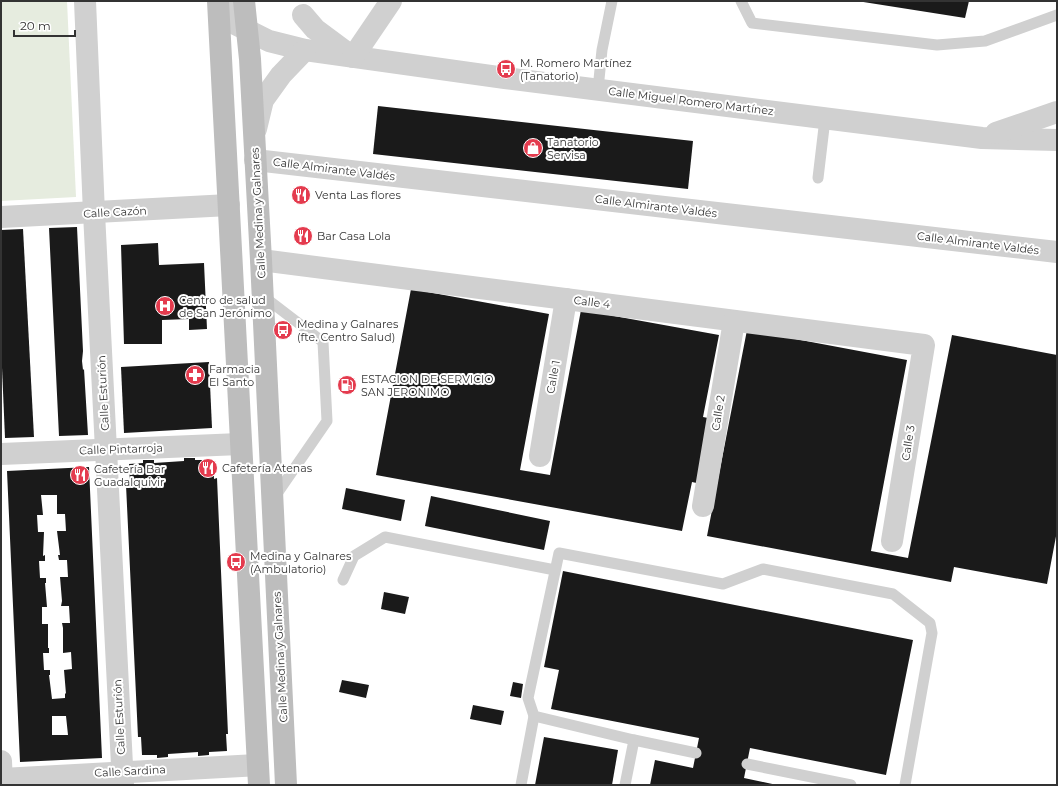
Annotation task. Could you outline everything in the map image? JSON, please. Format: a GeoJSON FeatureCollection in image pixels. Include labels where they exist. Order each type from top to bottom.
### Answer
{"type":"FeatureCollection","features":[{"type":"Feature","properties":{"kind":"main road","name":"Calle Medina y Galnares"},"geometry":{"type":"LineString","coordinates":[[244,1],[261,260],[286,785]]}},
{"type":"Feature","properties":{"kind":"main road"},"geometry":{"type":"LineString","coordinates":[[218,9],[258,775]]}},
{"type":"Feature","properties":{"kind":"street","name":"Calle Esturión"},"geometry":{"type":"LineString","coordinates":[[86,1],[94,213],[123,778]]}},
{"type":"Feature","properties":{"kind":"street"},"geometry":{"type":"LineString","coordinates":[[218,9],[237,1]]}},
{"type":"Feature","properties":{"kind":"street"},"geometry":{"type":"LineString","coordinates":[[353,57],[391,1]]}},
{"type":"Feature","properties":{"kind":"street"},"geometry":{"type":"LineString","coordinates":[[254,136],[264,100],[281,75],[305,50],[306,34],[297,8]]}},
{"type":"Feature","properties":{"kind":"street","name":"Calle Miguel Romero Martínez"},"geometry":{"type":"LineString","coordinates":[[297,8],[315,29],[353,57]]}},
{"type":"Feature","properties":{"kind":"street","name":"Calle Miguel Romero Martínez"},"geometry":{"type":"LineString","coordinates":[[218,9],[247,31],[270,41],[305,50],[824,119],[982,138],[1057,140]]}},
{"type":"Feature","properties":{"kind":"street"},"geometry":{"type":"LineString","coordinates":[[982,138],[1057,112]]}},
{"type":"Feature","properties":{"kind":"street","name":"Calle Almirante Valdés"},"geometry":{"type":"LineString","coordinates":[[255,160],[1057,252]]}},
{"type":"Feature","properties":{"kind":"street","name":"Calle Cazón"},"geometry":{"type":"LineString","coordinates":[[1,217],[229,205]]}},
{"type":"Feature","properties":{"kind":"street","name":"Calle 4"},"geometry":{"type":"LineString","coordinates":[[261,260],[924,345]]}},
{"type":"Feature","properties":{"kind":"street","name":"Calle 1"},"geometry":{"type":"LineString","coordinates":[[540,456],[566,299]]}},
{"type":"Feature","properties":{"kind":"street","name":"Calle 2"},"geometry":{"type":"LineString","coordinates":[[703,506],[734,321]]}},
{"type":"Feature","properties":{"kind":"street","name":"Calle 3"},"geometry":{"type":"LineString","coordinates":[[892,541],[924,345]]}},
{"type":"Feature","properties":{"kind":"street","name":"Calle Pintarroja"},"geometry":{"type":"LineString","coordinates":[[1,454],[240,444]]}},
{"type":"Feature","properties":{"kind":"street","name":"Calle Sardina"},"geometry":{"type":"LineString","coordinates":[[2,776],[123,778],[219,766],[258,775]]}},
{"type":"Feature","properties":{"kind":"lane"},"geometry":{"type":"LineString","coordinates":[[598,89],[602,50],[612,1]]}},
{"type":"Feature","properties":{"kind":"lane"},"geometry":{"type":"LineString","coordinates":[[741,1],[752,23],[937,45],[985,41],[1057,15]]}},
{"type":"Feature","properties":{"kind":"lane"},"geometry":{"type":"LineString","coordinates":[[818,178],[824,119]]}},
{"type":"Feature","properties":{"kind":"lane"},"geometry":{"type":"LineString","coordinates":[[262,295],[323,342],[327,422],[273,501]]}},
{"type":"Feature","properties":{"kind":"lane"},"geometry":{"type":"LineString","coordinates":[[343,580],[354,556],[385,537],[556,570]]}},
{"type":"Feature","properties":{"kind":"lane"},"geometry":{"type":"LineString","coordinates":[[521,785],[534,716],[528,698],[559,553],[723,584],[763,570],[892,594],[930,623],[932,633],[905,785]]}},
{"type":"Feature","properties":{"kind":"lane"},"geometry":{"type":"LineString","coordinates":[[534,716],[696,753]]}},
{"type":"Feature","properties":{"kind":"lane"},"geometry":{"type":"LineString","coordinates":[[626,785],[634,740]]}},
{"type":"Feature","properties":{"kind":"lane"},"geometry":{"type":"LineString","coordinates":[[747,764],[851,785]]}},
{"type":"Feature","properties":{"kind":"shaded area"},"geometry":{"type":"Polygon","coordinates":[[[1,1],[67,1],[76,197],[1,201],[1,1]]]}},
{"type":"Feature","properties":{"kind":"building"},"geometry":{"type":"Polygon","coordinates":[[[857,1],[969,1],[965,18],[857,1]]]}},
{"type":"Feature","properties":{"kind":"building","name":"Tanatorio Servisa"},"geometry":{"type":"Polygon","coordinates":[[[378,106],[693,141],[688,189],[373,154],[378,106]]]}},
{"type":"Feature","properties":{"kind":"building"},"geometry":{"type":"Polygon","coordinates":[[[77,227],[83,351],[82,361],[83,370],[84,369],[88,435],[59,436],[49,228],[77,227]]]}},
{"type":"Feature","properties":{"kind":"building"},"geometry":{"type":"Polygon","coordinates":[[[23,229],[34,437],[5,438],[1,344],[1,230],[23,229]]]}},
{"type":"Feature","properties":{"kind":"building"},"geometry":{"type":"Polygon","coordinates":[[[158,243],[159,265],[204,263],[207,329],[189,330],[189,319],[162,320],[162,344],[124,344],[121,245],[158,243]]]}},
{"type":"Feature","properties":{"kind":"building"},"geometry":{"type":"Polygon","coordinates":[[[411,289],[549,314],[520,470],[550,475],[581,310],[719,335],[703,417],[713,419],[701,484],[692,482],[682,531],[376,475],[411,289]]]}},
{"type":"Feature","properties":{"kind":"building"},"geometry":{"type":"Polygon","coordinates":[[[747,330],[907,360],[871,551],[908,558],[952,335],[1057,355],[1057,531],[1047,584],[954,567],[951,582],[707,536],[747,330]]]}},
{"type":"Feature","properties":{"kind":"building"},"geometry":{"type":"Polygon","coordinates":[[[209,362],[212,428],[124,433],[121,367],[209,362]]]}},
{"type":"Feature","properties":{"kind":"building"},"geometry":{"type":"Polygon","coordinates":[[[184,458],[195,458],[195,460],[213,460],[214,479],[217,478],[228,734],[226,734],[227,751],[209,752],[209,755],[198,756],[198,752],[168,754],[168,757],[157,758],[157,755],[142,755],[141,737],[138,737],[126,485],[130,485],[129,464],[143,463],[143,460],[154,460],[154,463],[184,461],[184,458]]]}},
{"type":"Feature","properties":{"kind":"building"},"geometry":{"type":"Polygon","coordinates":[[[89,467],[102,758],[20,762],[7,471],[89,467]],[[41,495],[43,515],[37,515],[38,532],[44,532],[43,556],[45,555],[45,561],[39,561],[40,578],[46,578],[47,607],[42,607],[42,624],[48,624],[49,648],[49,653],[43,653],[44,670],[50,670],[49,675],[52,699],[65,698],[64,670],[72,669],[71,652],[63,653],[62,623],[70,623],[69,606],[61,606],[60,577],[68,577],[67,560],[59,560],[58,555],[60,555],[57,531],[66,531],[65,514],[57,514],[57,495],[41,495]],[[52,716],[52,735],[68,735],[66,716],[52,716]]]}},
{"type":"Feature","properties":{"kind":"building"},"geometry":{"type":"Polygon","coordinates":[[[346,488],[405,500],[401,521],[342,509],[346,488]]]}},
{"type":"Feature","properties":{"kind":"building"},"geometry":{"type":"Polygon","coordinates":[[[431,496],[550,521],[544,550],[425,526],[431,496]]]}},
{"type":"Feature","properties":{"kind":"building"},"geometry":{"type":"Polygon","coordinates":[[[563,571],[913,640],[886,775],[750,748],[744,778],[777,785],[650,785],[655,760],[693,768],[699,738],[551,709],[559,670],[544,667],[563,571]]]}},
{"type":"Feature","properties":{"kind":"building"},"geometry":{"type":"Polygon","coordinates":[[[384,592],[409,597],[405,614],[381,609],[384,592]]]}},
{"type":"Feature","properties":{"kind":"building"},"geometry":{"type":"Polygon","coordinates":[[[342,680],[369,685],[366,698],[339,692],[342,680]]]}},
{"type":"Feature","properties":{"kind":"building"},"geometry":{"type":"Polygon","coordinates":[[[513,682],[523,684],[521,698],[510,696],[513,682]]]}},
{"type":"Feature","properties":{"kind":"building"},"geometry":{"type":"Polygon","coordinates":[[[473,705],[504,711],[501,725],[470,719],[473,705]]]}},
{"type":"Feature","properties":{"kind":"building"},"geometry":{"type":"Polygon","coordinates":[[[544,737],[618,750],[612,785],[535,785],[544,737]]]}},
{"type":"Feature","properties":{"kind":"place","name":"M. Romero Martínez (Tanatorio)"},"geometry":{"type":"Point","coordinates":[506,69]}},
{"type":"Feature","properties":{"kind":"place","name":"Tanatorio Servisa"},"geometry":{"type":"Point","coordinates":[533,148]}},
{"type":"Feature","properties":{"kind":"place","name":"Venta Las flores"},"geometry":{"type":"Point","coordinates":[301,195]}},
{"type":"Feature","properties":{"kind":"place","name":"Bar Casa Lola"},"geometry":{"type":"Point","coordinates":[303,236]}},
{"type":"Feature","properties":{"kind":"place","name":"Centro de salud de San Jerónimo"},"geometry":{"type":"Point","coordinates":[165,306]}},
{"type":"Feature","properties":{"kind":"place","name":"Medina y Galnares (fte. Centro Salud)"},"geometry":{"type":"Point","coordinates":[283,330]}},
{"type":"Feature","properties":{"kind":"place","name":"Farmacia El Santo"},"geometry":{"type":"Point","coordinates":[195,375]}},
{"type":"Feature","properties":{"kind":"place","name":"ESTACION DE SERVICIO SAN JERONIMO"},"geometry":{"type":"Point","coordinates":[347,385]}},
{"type":"Feature","properties":{"kind":"place","name":"Cafetería Atenas"},"geometry":{"type":"Point","coordinates":[208,468]}},
{"type":"Feature","properties":{"kind":"place","name":"Cafetería Bar Guadalquivir"},"geometry":{"type":"Point","coordinates":[80,475]}},
{"type":"Feature","properties":{"kind":"place","name":"Medina y Galnares (Ambulatorio)"},"geometry":{"type":"Point","coordinates":[236,562]}}]}
